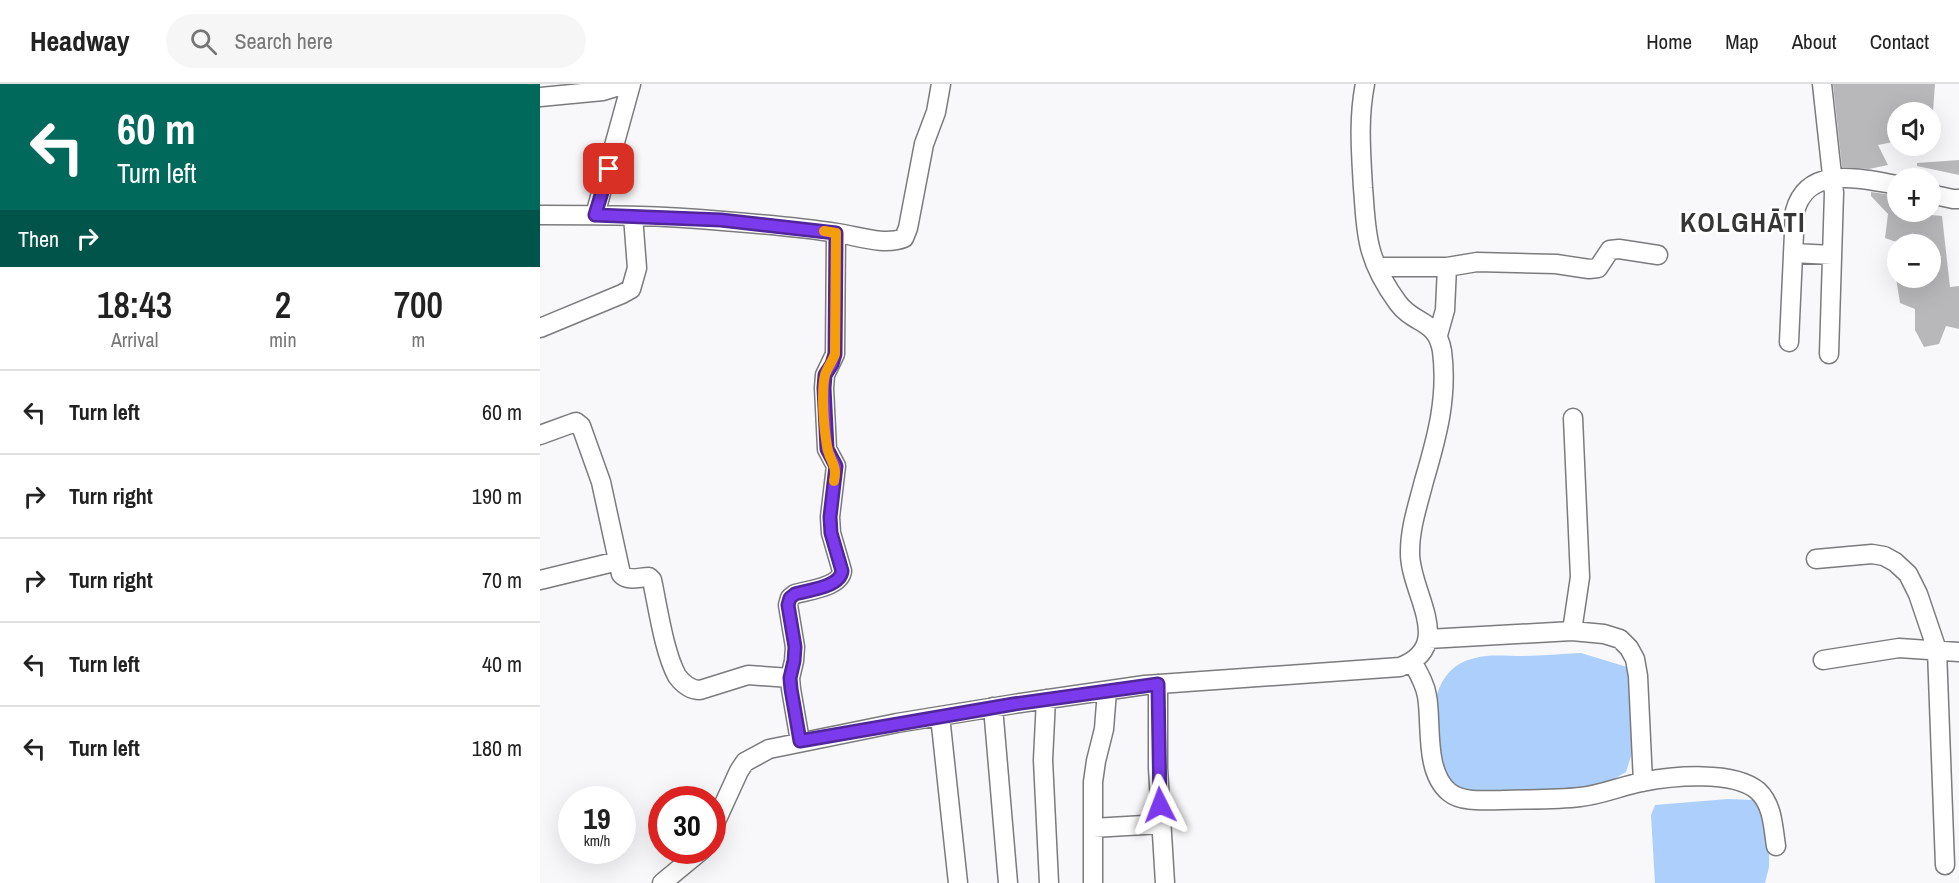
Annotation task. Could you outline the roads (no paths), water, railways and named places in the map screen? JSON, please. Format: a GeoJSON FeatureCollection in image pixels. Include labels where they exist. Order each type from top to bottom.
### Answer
{"type":"FeatureCollection","features":[{"type":"Feature","properties":{"kind":"street"},"geometry":{"type":"LineString","coordinates":[[540,97],[603,91],[626,84]]}},
{"type":"Feature","properties":{"kind":"street"},"geometry":{"type":"LineString","coordinates":[[595,215],[631,84]]}},
{"type":"Feature","properties":{"kind":"street"},"geometry":{"type":"LineString","coordinates":[[540,215],[721,220],[897,241],[904,238],[908,228],[924,144],[936,112],[941,84]]}},
{"type":"Feature","properties":{"kind":"street"},"geometry":{"type":"LineString","coordinates":[[726,799],[745,762],[769,749],[800,741],[993,707],[1107,690],[1158,684],[1380,670],[1413,663],[1421,655],[1428,639],[1429,625],[1413,573],[1410,555],[1411,529],[1443,406],[1442,350],[1438,335],[1432,328],[1409,315],[1400,306],[1387,288],[1371,254],[1366,231],[1360,138],[1365,84]]}},
{"type":"Feature","properties":{"kind":"street"},"geometry":{"type":"LineString","coordinates":[[1822,84],[1833,178],[1834,215],[1829,354]]}},
{"type":"Feature","properties":{"kind":"street"},"geometry":{"type":"LineString","coordinates":[[1789,342],[1792,253],[1798,200],[1811,186],[1833,178],[1865,179],[1887,183]]}},
{"type":"Feature","properties":{"kind":"street"},"geometry":{"type":"LineString","coordinates":[[1941,196],[1959,199]]}},
{"type":"Feature","properties":{"kind":"street"},"geometry":{"type":"LineString","coordinates":[[540,328],[631,289],[637,268],[633,216]]}},
{"type":"Feature","properties":{"kind":"street"},"geometry":{"type":"LineString","coordinates":[[800,741],[790,678],[795,647],[788,605],[790,598],[795,594],[836,582],[842,571],[831,533],[830,517],[836,466],[827,449],[824,388],[825,375],[835,354],[836,233]]}},
{"type":"Feature","properties":{"kind":"street"},"geometry":{"type":"LineString","coordinates":[[1378,267],[1447,267],[1477,262],[1498,262],[1556,264],[1589,269],[1598,268],[1610,250],[1619,249],[1658,255]]}},
{"type":"Feature","properties":{"kind":"street"},"geometry":{"type":"LineString","coordinates":[[1792,253],[1832,255]]}},
{"type":"Feature","properties":{"kind":"street"},"geometry":{"type":"LineString","coordinates":[[1438,335],[1445,310],[1447,267]]}},
{"type":"Feature","properties":{"kind":"street"},"geometry":{"type":"LineString","coordinates":[[1572,631],[1580,577],[1573,418]]}},
{"type":"Feature","properties":{"kind":"street"},"geometry":{"type":"LineString","coordinates":[[540,435],[576,422],[580,426],[602,482],[621,574],[624,578],[648,577],[652,580],[672,662],[677,676],[684,684],[692,690],[700,690],[748,675],[790,678]]}},
{"type":"Feature","properties":{"kind":"street"},"geometry":{"type":"LineString","coordinates":[[1816,559],[1872,554],[1884,556],[1908,574],[1918,594],[1937,650],[1946,865]]}},
{"type":"Feature","properties":{"kind":"street"},"geometry":{"type":"LineString","coordinates":[[540,580],[618,561]]}},
{"type":"Feature","properties":{"kind":"street"},"geometry":{"type":"LineString","coordinates":[[1428,639],[1572,631],[1604,634],[1620,639],[1635,659],[1638,676],[1643,782]]}},
{"type":"Feature","properties":{"kind":"street"},"geometry":{"type":"LineString","coordinates":[[1823,660],[1899,648],[1959,652]]}},
{"type":"Feature","properties":{"kind":"street"},"geometry":{"type":"LineString","coordinates":[[1413,663],[1424,682],[1428,698],[1428,723],[1436,772],[1450,794],[1462,799],[1483,800],[1581,797],[1643,782],[1691,777],[1722,777],[1747,784],[1765,799],[1770,811],[1776,846]]}},
{"type":"Feature","properties":{"kind":"street"},"geometry":{"type":"LineString","coordinates":[[1158,684],[1158,768],[1165,883]]}},
{"type":"Feature","properties":{"kind":"street"},"geometry":{"type":"LineString","coordinates":[[1093,883],[1093,782],[1104,729],[1107,690]]}},
{"type":"Feature","properties":{"kind":"street"},"geometry":{"type":"LineString","coordinates":[[1046,699],[1043,760],[1049,883]]}},
{"type":"Feature","properties":{"kind":"street"},"geometry":{"type":"LineString","coordinates":[[993,707],[1008,883]]}},
{"type":"Feature","properties":{"kind":"street"},"geometry":{"type":"LineString","coordinates":[[940,716],[958,883]]}},
{"type":"Feature","properties":{"kind":"street"},"geometry":{"type":"LineString","coordinates":[[1093,828],[1161,824]]}},
{"type":"Feature","properties":{"kind":"street"},"geometry":{"type":"LineString","coordinates":[[662,883],[685,864]]}},
{"type":"Feature","properties":{"kind":"water"},"geometry":{"type":"Polygon","coordinates":[[[1581,653],[1627,667],[1633,676],[1635,743],[1626,772],[1600,787],[1586,790],[1468,793],[1454,783],[1443,764],[1434,714],[1439,690],[1444,679],[1452,670],[1462,662],[1486,656],[1581,653]]]}},
{"type":"Feature","properties":{"kind":"water"},"geometry":{"type":"Polygon","coordinates":[[[1728,799],[1753,800],[1763,810],[1769,848],[1769,867],[1765,883],[1655,883],[1651,815],[1655,805],[1728,799]]]}},
{"type":"Feature","properties":{"kind":"district","name":"KOLGHĀTI"},"geometry":{"type":"Point","coordinates":[1743,222]}}]}
